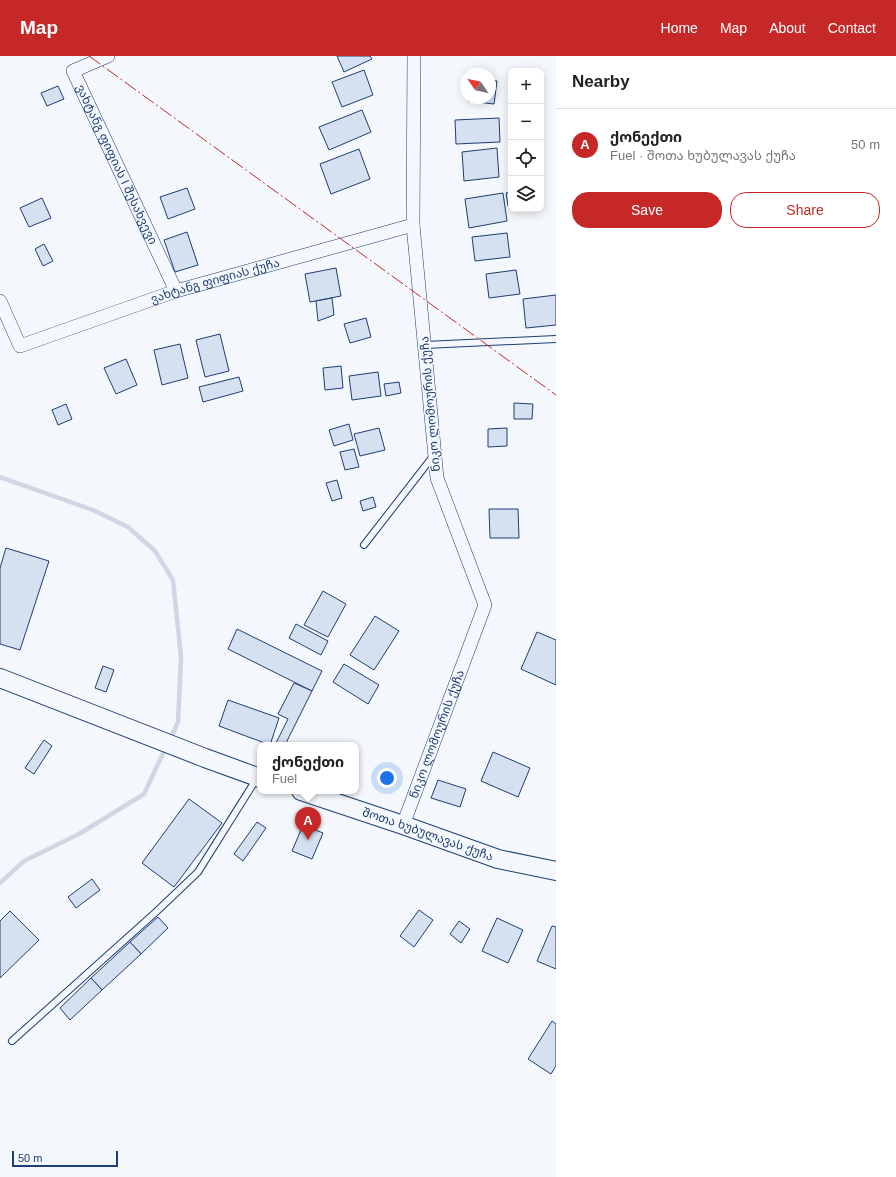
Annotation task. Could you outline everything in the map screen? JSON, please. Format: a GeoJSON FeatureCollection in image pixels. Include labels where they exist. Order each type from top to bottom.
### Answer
{"type":"FeatureCollection","features":[{"type":"Feature","properties":{"kind":"main road"},"geometry":{"type":"LineString","coordinates":[[0,678],[205,758],[257,776]]}},
{"type":"Feature","properties":{"kind":"main road","name":"შოთა ხუბულავას ქუჩა"},"geometry":{"type":"LineString","coordinates":[[309,794],[403,825],[498,859],[556,870]]}},
{"type":"Feature","properties":{"kind":"street","name":"ვახტანგ ფიფიას I შესახვევი"},"geometry":{"type":"LineString","coordinates":[[108,56],[73,71],[176,291]]}},
{"type":"Feature","properties":{"kind":"street","name":"ნიკო ლომოურის ქუჩა"},"geometry":{"type":"LineString","coordinates":[[403,825],[485,605],[437,478],[413,225],[414,56]]}},
{"type":"Feature","properties":{"kind":"street","name":"ვახტანგ ფიფიას ქუჩა"},"geometry":{"type":"LineString","coordinates":[[0,301],[20,346],[176,291],[413,225]]}},
{"type":"Feature","properties":{"kind":"lane"},"geometry":{"type":"LineString","coordinates":[[425,345],[556,339]]}},
{"type":"Feature","properties":{"kind":"lane"},"geometry":{"type":"LineString","coordinates":[[364,545],[435,454]]}},
{"type":"Feature","properties":{"kind":"lane"},"geometry":{"type":"LineString","coordinates":[[12,1041],[150,918],[198,872],[257,780]]}},
{"type":"Feature","properties":{"kind":"building"},"geometry":{"type":"Polygon","coordinates":[[[337,56],[370,56],[372,59],[344,72],[337,56]]]}},
{"type":"Feature","properties":{"kind":"building"},"geometry":{"type":"Polygon","coordinates":[[[364,70],[373,95],[342,107],[332,82],[364,70]]]}},
{"type":"Feature","properties":{"kind":"building"},"geometry":{"type":"Polygon","coordinates":[[[58,86],[64,99],[47,106],[41,93],[58,86]]]}},
{"type":"Feature","properties":{"kind":"building"},"geometry":{"type":"Polygon","coordinates":[[[362,110],[371,132],[329,150],[319,127],[362,110]]]}},
{"type":"Feature","properties":{"kind":"building"},"geometry":{"type":"Polygon","coordinates":[[[499,118],[500,142],[456,144],[455,120],[499,118]]]}},
{"type":"Feature","properties":{"kind":"building"},"geometry":{"type":"Polygon","coordinates":[[[497,148],[499,177],[464,181],[462,152],[497,148]]]}},
{"type":"Feature","properties":{"kind":"building"},"geometry":{"type":"Polygon","coordinates":[[[359,149],[370,179],[331,194],[320,164],[359,149]]]}},
{"type":"Feature","properties":{"kind":"building"},"geometry":{"type":"Polygon","coordinates":[[[187,188],[195,209],[168,219],[160,197],[187,188]]]}},
{"type":"Feature","properties":{"kind":"building"},"geometry":{"type":"Polygon","coordinates":[[[503,193],[507,221],[469,228],[465,199],[503,193]]]}},
{"type":"Feature","properties":{"kind":"building"},"geometry":{"type":"Polygon","coordinates":[[[506,193],[508,193],[508,206],[506,193]]]}},
{"type":"Feature","properties":{"kind":"building"},"geometry":{"type":"Polygon","coordinates":[[[42,198],[51,218],[29,227],[20,208],[42,198]]]}},
{"type":"Feature","properties":{"kind":"building"},"geometry":{"type":"Polygon","coordinates":[[[187,232],[198,265],[175,272],[164,240],[187,232]]]}},
{"type":"Feature","properties":{"kind":"building"},"geometry":{"type":"Polygon","coordinates":[[[507,233],[510,257],[475,261],[472,237],[507,233]]]}},
{"type":"Feature","properties":{"kind":"building"},"geometry":{"type":"Polygon","coordinates":[[[44,244],[53,261],[43,266],[35,249],[44,244]]]}},
{"type":"Feature","properties":{"kind":"building"},"geometry":{"type":"Polygon","coordinates":[[[336,268],[341,296],[310,302],[305,274],[336,268]]]}},
{"type":"Feature","properties":{"kind":"building"},"geometry":{"type":"Polygon","coordinates":[[[516,270],[520,294],[489,298],[486,274],[516,270]]]}},
{"type":"Feature","properties":{"kind":"building"},"geometry":{"type":"Polygon","coordinates":[[[556,295],[556,325],[526,328],[523,299],[556,295]]]}},
{"type":"Feature","properties":{"kind":"building"},"geometry":{"type":"Polygon","coordinates":[[[332,298],[334,315],[318,321],[316,301],[332,298]]]}},
{"type":"Feature","properties":{"kind":"building"},"geometry":{"type":"Polygon","coordinates":[[[366,318],[371,337],[350,343],[344,324],[366,318]]]}},
{"type":"Feature","properties":{"kind":"building"},"geometry":{"type":"Polygon","coordinates":[[[220,334],[229,371],[205,377],[196,340],[220,334]]]}},
{"type":"Feature","properties":{"kind":"building"},"geometry":{"type":"Polygon","coordinates":[[[180,344],[188,378],[162,385],[154,350],[180,344]]]}},
{"type":"Feature","properties":{"kind":"building"},"geometry":{"type":"Polygon","coordinates":[[[126,359],[137,385],[116,394],[104,368],[126,359]]]}},
{"type":"Feature","properties":{"kind":"building"},"geometry":{"type":"Polygon","coordinates":[[[341,366],[343,388],[325,390],[323,368],[341,366]]]}},
{"type":"Feature","properties":{"kind":"building"},"geometry":{"type":"Polygon","coordinates":[[[378,372],[381,396],[352,400],[349,376],[378,372]]]}},
{"type":"Feature","properties":{"kind":"building"},"geometry":{"type":"Polygon","coordinates":[[[239,377],[243,391],[203,402],[199,387],[239,377]]]}},
{"type":"Feature","properties":{"kind":"building"},"geometry":{"type":"Polygon","coordinates":[[[399,382],[401,393],[386,396],[384,384],[399,382]]]}},
{"type":"Feature","properties":{"kind":"building"},"geometry":{"type":"Polygon","coordinates":[[[514,403],[533,404],[532,419],[514,419],[514,403]]]}},
{"type":"Feature","properties":{"kind":"building"},"geometry":{"type":"Polygon","coordinates":[[[66,404],[72,419],[58,425],[52,410],[66,404]]]}},
{"type":"Feature","properties":{"kind":"building"},"geometry":{"type":"Polygon","coordinates":[[[349,424],[353,440],[334,446],[329,430],[349,424]]]}},
{"type":"Feature","properties":{"kind":"building"},"geometry":{"type":"Polygon","coordinates":[[[379,428],[385,450],[360,456],[354,434],[379,428]]]}},
{"type":"Feature","properties":{"kind":"building"},"geometry":{"type":"Polygon","coordinates":[[[507,428],[507,446],[488,447],[488,429],[507,428]]]}},
{"type":"Feature","properties":{"kind":"building"},"geometry":{"type":"Polygon","coordinates":[[[354,449],[359,467],[345,470],[340,452],[354,449]]]}},
{"type":"Feature","properties":{"kind":"building"},"geometry":{"type":"Polygon","coordinates":[[[337,480],[342,498],[332,501],[326,483],[337,480]]]}},
{"type":"Feature","properties":{"kind":"building"},"geometry":{"type":"Polygon","coordinates":[[[373,497],[376,507],[363,511],[360,501],[373,497]]]}},
{"type":"Feature","properties":{"kind":"building"},"geometry":{"type":"Polygon","coordinates":[[[489,509],[518,509],[519,538],[490,538],[489,509]]]}},
{"type":"Feature","properties":{"kind":"building"},"geometry":{"type":"Polygon","coordinates":[[[6,548],[49,561],[20,650],[0,644],[0,568],[6,548]]]}},
{"type":"Feature","properties":{"kind":"building"},"geometry":{"type":"Polygon","coordinates":[[[323,591],[346,604],[328,637],[304,625],[323,591]]]}},
{"type":"Feature","properties":{"kind":"building"},"geometry":{"type":"Polygon","coordinates":[[[375,616],[399,631],[374,670],[350,655],[375,616]]]}},
{"type":"Feature","properties":{"kind":"building"},"geometry":{"type":"Polygon","coordinates":[[[296,624],[328,641],[321,655],[289,638],[296,624]]]}},
{"type":"Feature","properties":{"kind":"building"},"geometry":{"type":"Polygon","coordinates":[[[237,629],[322,671],[312,691],[228,649],[237,629]]]}},
{"type":"Feature","properties":{"kind":"building"},"geometry":{"type":"Polygon","coordinates":[[[537,632],[556,640],[556,685],[521,669],[537,632]]]}},
{"type":"Feature","properties":{"kind":"building"},"geometry":{"type":"Polygon","coordinates":[[[344,664],[379,685],[368,704],[333,682],[344,664]]]}},
{"type":"Feature","properties":{"kind":"building"},"geometry":{"type":"Polygon","coordinates":[[[103,666],[114,670],[106,692],[95,688],[103,666]]]}},
{"type":"Feature","properties":{"kind":"building"},"geometry":{"type":"Polygon","coordinates":[[[294,683],[312,691],[286,742],[276,742],[288,719],[278,714],[294,683]]]}},
{"type":"Feature","properties":{"kind":"building"},"geometry":{"type":"Polygon","coordinates":[[[228,700],[279,718],[271,742],[262,742],[219,726],[228,700]]]}},
{"type":"Feature","properties":{"kind":"building"},"geometry":{"type":"Polygon","coordinates":[[[44,740],[52,746],[34,774],[25,768],[44,740]]]}},
{"type":"Feature","properties":{"kind":"building"},"geometry":{"type":"Polygon","coordinates":[[[493,752],[530,768],[518,797],[481,781],[493,752]]]}},
{"type":"Feature","properties":{"kind":"building"},"geometry":{"type":"Polygon","coordinates":[[[438,780],[466,789],[460,807],[431,798],[438,780]]]}},
{"type":"Feature","properties":{"kind":"building"},"geometry":{"type":"Polygon","coordinates":[[[189,799],[222,823],[174,887],[142,863],[189,799]]]}},
{"type":"Feature","properties":{"kind":"building"},"geometry":{"type":"Polygon","coordinates":[[[257,822],[266,828],[243,861],[234,854],[257,822]]]}},
{"type":"Feature","properties":{"kind":"building"},"geometry":{"type":"Polygon","coordinates":[[[303,825],[323,833],[312,859],[292,851],[303,825]]]}},
{"type":"Feature","properties":{"kind":"building"},"geometry":{"type":"Polygon","coordinates":[[[92,879],[100,890],[76,908],[68,897],[92,879]]]}},
{"type":"Feature","properties":{"kind":"building"},"geometry":{"type":"Polygon","coordinates":[[[419,910],[433,920],[414,947],[400,936],[419,910]]]}},
{"type":"Feature","properties":{"kind":"building"},"geometry":{"type":"Polygon","coordinates":[[[10,911],[39,940],[0,978],[0,921],[10,911]]]}},
{"type":"Feature","properties":{"kind":"building"},"geometry":{"type":"Polygon","coordinates":[[[158,917],[168,928],[141,954],[130,942],[158,917]]]}},
{"type":"Feature","properties":{"kind":"building"},"geometry":{"type":"Polygon","coordinates":[[[497,918],[523,930],[508,963],[482,951],[497,918]]]}},
{"type":"Feature","properties":{"kind":"building"},"geometry":{"type":"Polygon","coordinates":[[[459,921],[470,929],[461,943],[450,934],[459,921]]]}},
{"type":"Feature","properties":{"kind":"building"},"geometry":{"type":"Polygon","coordinates":[[[552,926],[556,927],[556,969],[537,961],[552,926]]]}},
{"type":"Feature","properties":{"kind":"building"},"geometry":{"type":"Polygon","coordinates":[[[130,942],[141,954],[102,990],[91,978],[130,942]]]}},
{"type":"Feature","properties":{"kind":"building"},"geometry":{"type":"Polygon","coordinates":[[[91,978],[102,990],[70,1020],[60,1008],[91,978]]]}},
{"type":"Feature","properties":{"kind":"building"},"geometry":{"type":"Polygon","coordinates":[[[552,1021],[556,1024],[556,1066],[551,1074],[528,1059],[552,1021]]]}},
{"type":"Feature","properties":{"kind":"waterway"},"geometry":{"type":"LineString","coordinates":[[0,477],[93,510],[128,527],[155,551],[173,580],[181,657],[178,722],[170,740]]}},
{"type":"Feature","properties":{"kind":"waterway"},"geometry":{"type":"LineString","coordinates":[[0,883],[24,861],[79,834],[144,794],[166,747]]}},
{"type":"Feature","properties":{"kind":"power"},"geometry":{"type":"LineString","coordinates":[[89,56],[556,395]]}},
{"type":"Feature","properties":{"kind":"place","name":"ქონექთი"},"geometry":{"type":"Point","coordinates":[308,840]}}]}
